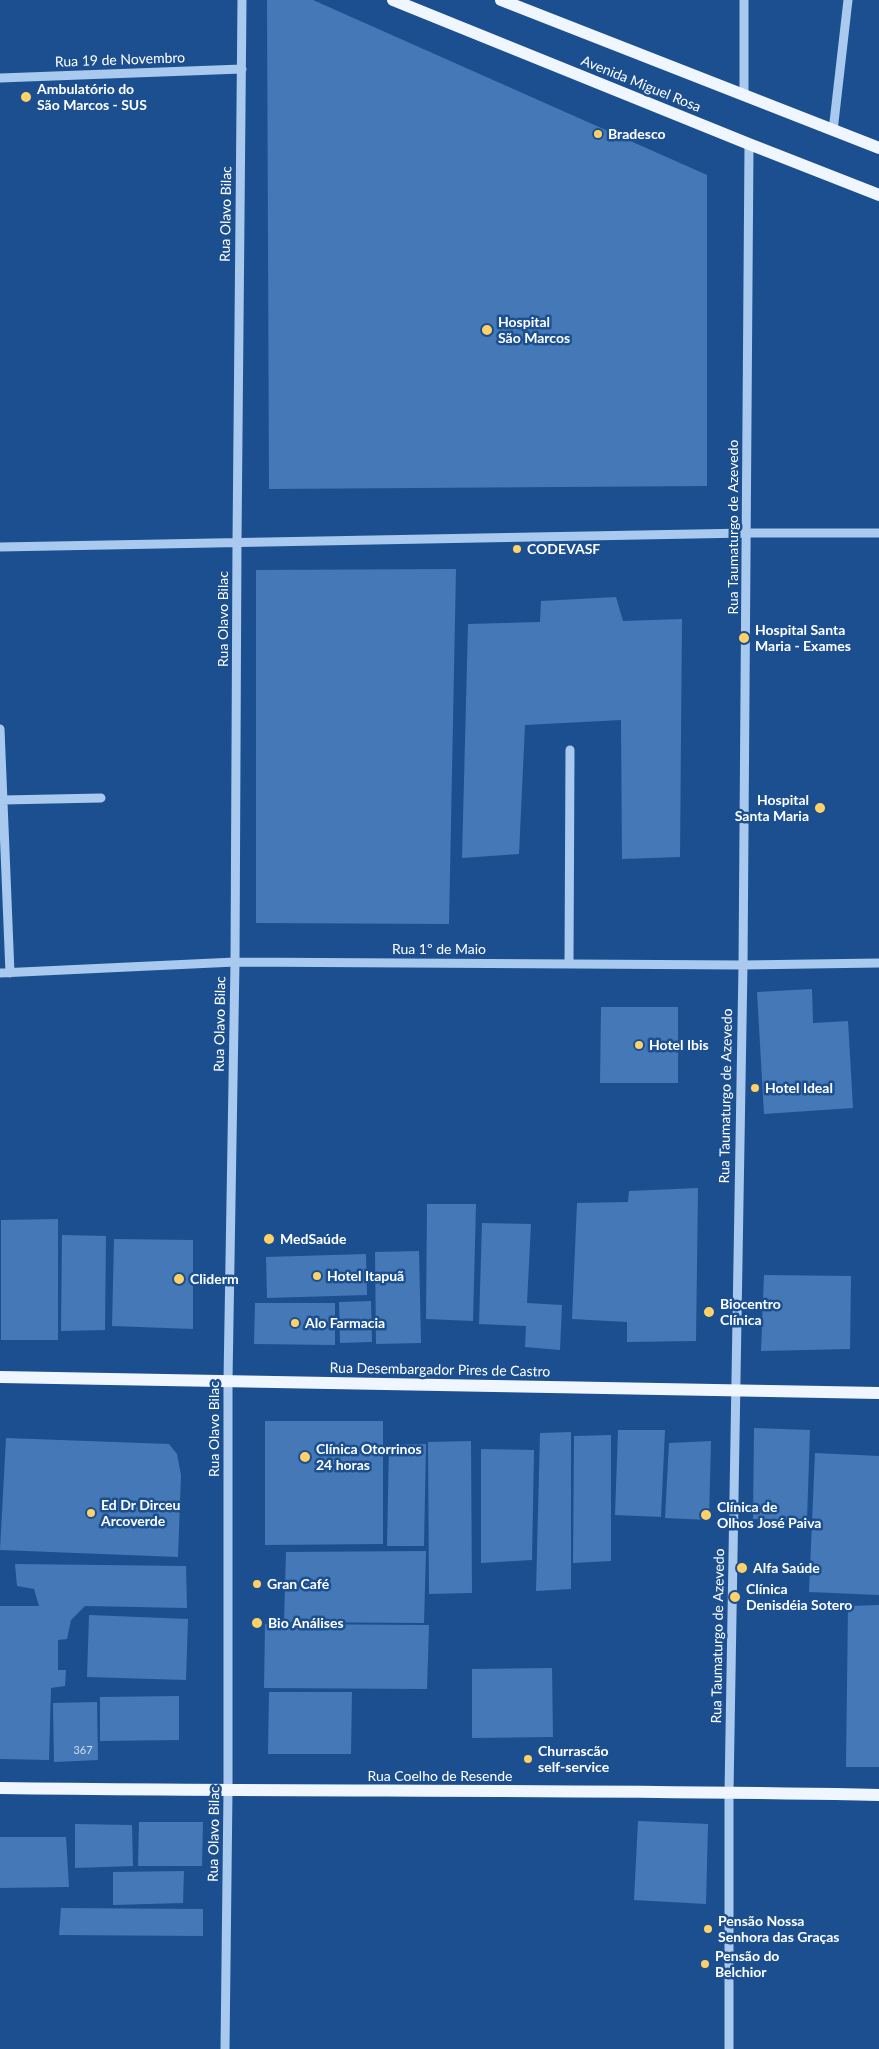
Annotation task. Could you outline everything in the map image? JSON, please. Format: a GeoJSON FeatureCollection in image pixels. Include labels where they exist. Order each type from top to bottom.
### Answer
{"type":"FeatureCollection","features":[{"type":"Feature","properties":{"kind":"main road","name":"Avenida Miguel Rosa"},"geometry":{"type":"LineString","coordinates":[[393,0],[879,195]]}},
{"type":"Feature","properties":{"kind":"main road","name":"Avenida Miguel Rosa"},"geometry":{"type":"LineString","coordinates":[[501,0],[879,148]]}},
{"type":"Feature","properties":{"kind":"main road","name":"Rua Desembargador Pires de Castro"},"geometry":{"type":"LineString","coordinates":[[0,1377],[879,1393]]}},
{"type":"Feature","properties":{"kind":"main road","name":"Rua Coelho de Resende"},"geometry":{"type":"LineString","coordinates":[[0,1788],[879,1794]]}},
{"type":"Feature","properties":{"kind":"street","name":"Rua Olavo Bilac"},"geometry":{"type":"LineString","coordinates":[[225,2049],[228,1791],[228,1380],[235,962],[242,0]]}},
{"type":"Feature","properties":{"kind":"street"},"geometry":{"type":"LineString","coordinates":[[744,0],[744,96]]}},
{"type":"Feature","properties":{"kind":"street"},"geometry":{"type":"LineString","coordinates":[[833,130],[848,0]]}},
{"type":"Feature","properties":{"kind":"street","name":"Rua 19 de Novembro"},"geometry":{"type":"LineString","coordinates":[[0,78],[242,69]]}},
{"type":"Feature","properties":{"kind":"street","name":"Rua Taumaturgo de Azevedo"},"geometry":{"type":"LineString","coordinates":[[730,2049],[729,1792],[743,965],[749,144]]}},
{"type":"Feature","properties":{"kind":"street"},"geometry":{"type":"LineString","coordinates":[[0,547],[747,532],[879,533]]}},
{"type":"Feature","properties":{"kind":"street"},"geometry":{"type":"LineString","coordinates":[[0,729],[10,973]]}},
{"type":"Feature","properties":{"kind":"street"},"geometry":{"type":"LineString","coordinates":[[569,964],[570,750]]}},
{"type":"Feature","properties":{"kind":"street"},"geometry":{"type":"LineString","coordinates":[[3,800],[101,798]]}},
{"type":"Feature","properties":{"kind":"street","name":"Rua 1º de Maio"},"geometry":{"type":"LineString","coordinates":[[0,973],[235,962],[743,965],[879,963]]}},
{"type":"Feature","properties":{"kind":"building","name":"Hospital São Marcos"},"geometry":{"type":"Polygon","coordinates":[[[267,0],[313,0],[707,175],[707,486],[269,489],[267,0]]]}},
{"type":"Feature","properties":{"kind":"building"},"geometry":{"type":"Polygon","coordinates":[[[456,569],[449,924],[256,923],[256,570],[456,569]]]}},
{"type":"Feature","properties":{"kind":"building"},"geometry":{"type":"Polygon","coordinates":[[[616,597],[623,621],[682,619],[680,857],[622,859],[621,720],[525,725],[519,854],[462,858],[468,624],[540,622],[541,601],[616,597]]]}},
{"type":"Feature","properties":{"kind":"building"},"geometry":{"type":"Polygon","coordinates":[[[812,989],[813,1023],[848,1021],[853,1108],[764,1114],[757,992],[812,989]]]}},
{"type":"Feature","properties":{"kind":"building","name":"Hotel Ibis"},"geometry":{"type":"Polygon","coordinates":[[[601,1007],[678,1007],[678,1083],[600,1083],[601,1007]]]}},
{"type":"Feature","properties":{"kind":"building"},"geometry":{"type":"Polygon","coordinates":[[[698,1188],[696,1341],[627,1342],[627,1322],[572,1319],[577,1203],[628,1202],[629,1191],[698,1188]]]}},
{"type":"Feature","properties":{"kind":"building"},"geometry":{"type":"Polygon","coordinates":[[[427,1204],[476,1204],[473,1321],[426,1319],[427,1204]]]}},
{"type":"Feature","properties":{"kind":"building"},"geometry":{"type":"Polygon","coordinates":[[[58,1219],[58,1340],[1,1340],[1,1220],[58,1219]]]}},
{"type":"Feature","properties":{"kind":"building"},"geometry":{"type":"Polygon","coordinates":[[[482,1223],[531,1224],[527,1303],[562,1305],[560,1350],[525,1347],[526,1326],[479,1324],[482,1223]]]}},
{"type":"Feature","properties":{"kind":"building"},"geometry":{"type":"Polygon","coordinates":[[[62,1235],[106,1236],[105,1330],[61,1331],[62,1235]]]}},
{"type":"Feature","properties":{"kind":"building"},"geometry":{"type":"Polygon","coordinates":[[[114,1239],[193,1240],[193,1329],[112,1326],[114,1239]]]}},
{"type":"Feature","properties":{"kind":"building"},"geometry":{"type":"Polygon","coordinates":[[[419,1251],[421,1343],[376,1344],[375,1252],[419,1251]]]}},
{"type":"Feature","properties":{"kind":"building","name":"Hotel Itapuã"},"geometry":{"type":"Polygon","coordinates":[[[366,1254],[367,1295],[267,1298],[266,1257],[366,1254]]]}},
{"type":"Feature","properties":{"kind":"building"},"geometry":{"type":"Polygon","coordinates":[[[764,1275],[851,1276],[850,1349],[761,1351],[764,1275]]]}},
{"type":"Feature","properties":{"kind":"building"},"geometry":{"type":"Polygon","coordinates":[[[371,1301],[372,1342],[340,1343],[339,1302],[371,1301]]]}},
{"type":"Feature","properties":{"kind":"building","name":"Alo Farmacia"},"geometry":{"type":"Polygon","coordinates":[[[255,1303],[335,1303],[335,1345],[254,1344],[255,1303]]]}},
{"type":"Feature","properties":{"kind":"building"},"geometry":{"type":"Polygon","coordinates":[[[265,1421],[383,1421],[383,1544],[265,1545],[265,1421]]]}},
{"type":"Feature","properties":{"kind":"building"},"geometry":{"type":"Polygon","coordinates":[[[754,1428],[810,1430],[807,1520],[753,1519],[754,1428]]]}},
{"type":"Feature","properties":{"kind":"building"},"geometry":{"type":"Polygon","coordinates":[[[618,1430],[665,1430],[661,1517],[615,1515],[618,1430]]]}},
{"type":"Feature","properties":{"kind":"building"},"geometry":{"type":"Polygon","coordinates":[[[571,1432],[571,1589],[536,1591],[540,1433],[571,1432]]]}},
{"type":"Feature","properties":{"kind":"building"},"geometry":{"type":"Polygon","coordinates":[[[611,1435],[611,1561],[573,1563],[574,1436],[611,1435]]]}},
{"type":"Feature","properties":{"kind":"building","name":"Ed Dr Dirceu Arcoverde"},"geometry":{"type":"Polygon","coordinates":[[[6,1438],[169,1444],[177,1454],[181,1475],[178,1557],[0,1550],[6,1438]]]}},
{"type":"Feature","properties":{"kind":"building"},"geometry":{"type":"Polygon","coordinates":[[[471,1441],[472,1593],[429,1594],[428,1442],[471,1441]]]}},
{"type":"Feature","properties":{"kind":"building"},"geometry":{"type":"Polygon","coordinates":[[[711,1441],[709,1520],[665,1518],[669,1443],[711,1441]]]}},
{"type":"Feature","properties":{"kind":"building"},"geometry":{"type":"Polygon","coordinates":[[[426,1444],[424,1546],[387,1546],[389,1445],[426,1444]]]}},
{"type":"Feature","properties":{"kind":"building"},"geometry":{"type":"Polygon","coordinates":[[[481,1449],[534,1450],[532,1560],[481,1563],[481,1449]]]}},
{"type":"Feature","properties":{"kind":"building"},"geometry":{"type":"Polygon","coordinates":[[[815,1453],[879,1456],[879,1595],[809,1592],[815,1453]]]}},
{"type":"Feature","properties":{"kind":"building"},"geometry":{"type":"Polygon","coordinates":[[[426,1551],[424,1623],[284,1622],[286,1552],[426,1551]]]}},
{"type":"Feature","properties":{"kind":"building"},"geometry":{"type":"Polygon","coordinates":[[[15,1564],[186,1566],[187,1608],[85,1606],[71,1620],[67,1639],[58,1640],[58,1670],[66,1670],[65,1686],[51,1688],[49,1760],[0,1759],[0,1606],[39,1606],[34,1589],[17,1586],[15,1564]]]}},
{"type":"Feature","properties":{"kind":"building"},"geometry":{"type":"Polygon","coordinates":[[[879,1605],[879,1767],[846,1767],[848,1606],[879,1605]]]}},
{"type":"Feature","properties":{"kind":"building"},"geometry":{"type":"Polygon","coordinates":[[[89,1615],[188,1619],[186,1680],[87,1677],[89,1615]]]}},
{"type":"Feature","properties":{"kind":"building"},"geometry":{"type":"Polygon","coordinates":[[[265,1624],[429,1625],[427,1689],[264,1688],[265,1624]]]}},
{"type":"Feature","properties":{"kind":"building"},"geometry":{"type":"Polygon","coordinates":[[[552,1668],[553,1737],[472,1738],[472,1669],[552,1668]]]}},
{"type":"Feature","properties":{"kind":"building"},"geometry":{"type":"Polygon","coordinates":[[[269,1692],[352,1692],[351,1754],[268,1754],[269,1692]]]}},
{"type":"Feature","properties":{"kind":"building"},"geometry":{"type":"Polygon","coordinates":[[[179,1696],[179,1740],[100,1741],[100,1697],[179,1696]]]}},
{"type":"Feature","properties":{"kind":"building"},"geometry":{"type":"Polygon","coordinates":[[[97,1702],[98,1760],[54,1762],[53,1703],[97,1702]]]}},
{"type":"Feature","properties":{"kind":"building"},"geometry":{"type":"Polygon","coordinates":[[[638,1821],[708,1824],[706,1904],[634,1900],[638,1821]]]}},
{"type":"Feature","properties":{"kind":"building"},"geometry":{"type":"Polygon","coordinates":[[[139,1822],[203,1822],[202,1866],[138,1866],[139,1822]]]}},
{"type":"Feature","properties":{"kind":"building"},"geometry":{"type":"Polygon","coordinates":[[[75,1824],[132,1825],[133,1866],[75,1868],[75,1824]]]}},
{"type":"Feature","properties":{"kind":"building"},"geometry":{"type":"Polygon","coordinates":[[[0,1837],[66,1837],[69,1887],[0,1888],[0,1837]]]}},
{"type":"Feature","properties":{"kind":"building"},"geometry":{"type":"Polygon","coordinates":[[[184,1871],[183,1903],[113,1905],[113,1872],[184,1871]]]}},
{"type":"Feature","properties":{"kind":"building"},"geometry":{"type":"Polygon","coordinates":[[[61,1908],[203,1909],[203,1936],[59,1935],[61,1908]]]}},
{"type":"Feature","properties":{"kind":"place","name":"Ambulatório do São Marcos - SUS"},"geometry":{"type":"Point","coordinates":[26,97]}},
{"type":"Feature","properties":{"kind":"place","name":"Bradesco"},"geometry":{"type":"Point","coordinates":[598,134]}},
{"type":"Feature","properties":{"kind":"place","name":"Hospital São Marcos"},"geometry":{"type":"Point","coordinates":[487,330]}},
{"type":"Feature","properties":{"kind":"place","name":"CODEVASF"},"geometry":{"type":"Point","coordinates":[517,549]}},
{"type":"Feature","properties":{"kind":"place","name":"Hospital Santa Maria - Exames"},"geometry":{"type":"Point","coordinates":[744,638]}},
{"type":"Feature","properties":{"kind":"place","name":"Hospital Santa Maria"},"geometry":{"type":"Point","coordinates":[820,808]}},
{"type":"Feature","properties":{"kind":"place","name":"Hotel Ibis"},"geometry":{"type":"Point","coordinates":[639,1045]}},
{"type":"Feature","properties":{"kind":"place","name":"Hotel Ideal"},"geometry":{"type":"Point","coordinates":[755,1088]}},
{"type":"Feature","properties":{"kind":"place","name":"MedSaúde"},"geometry":{"type":"Point","coordinates":[269,1239]}},
{"type":"Feature","properties":{"kind":"place","name":"Hotel Itapuã"},"geometry":{"type":"Point","coordinates":[317,1276]}},
{"type":"Feature","properties":{"kind":"place","name":"Cliderm"},"geometry":{"type":"Point","coordinates":[179,1279]}},
{"type":"Feature","properties":{"kind":"place","name":"Biocentro Clínica"},"geometry":{"type":"Point","coordinates":[709,1312]}},
{"type":"Feature","properties":{"kind":"place","name":"Alo Farmacia"},"geometry":{"type":"Point","coordinates":[295,1323]}},
{"type":"Feature","properties":{"kind":"place","name":"Clínica Otorrinos 24 horas"},"geometry":{"type":"Point","coordinates":[305,1457]}},
{"type":"Feature","properties":{"kind":"place","name":"Ed Dr Dirceu Arcoverde"},"geometry":{"type":"Point","coordinates":[91,1513]}},
{"type":"Feature","properties":{"kind":"place","name":"Clínica de Olhos José Paiva"},"geometry":{"type":"Point","coordinates":[706,1515]}},
{"type":"Feature","properties":{"kind":"place","name":"Alfa Saúde"},"geometry":{"type":"Point","coordinates":[742,1568]}},
{"type":"Feature","properties":{"kind":"place","name":"Gran Café"},"geometry":{"type":"Point","coordinates":[257,1584]}},
{"type":"Feature","properties":{"kind":"place","name":"Clínica Denisdéia Sotero"},"geometry":{"type":"Point","coordinates":[735,1597]}},
{"type":"Feature","properties":{"kind":"place","name":"Bio Análises"},"geometry":{"type":"Point","coordinates":[257,1623]}},
{"type":"Feature","properties":{"kind":"place","name":"Churrascão self-service"},"geometry":{"type":"Point","coordinates":[528,1759]}},
{"type":"Feature","properties":{"kind":"place","name":"Pensão Nossa Senhora das Graças"},"geometry":{"type":"Point","coordinates":[708,1929]}},
{"type":"Feature","properties":{"kind":"place","name":"Pensão do Belchior"},"geometry":{"type":"Point","coordinates":[705,1964]}}]}
